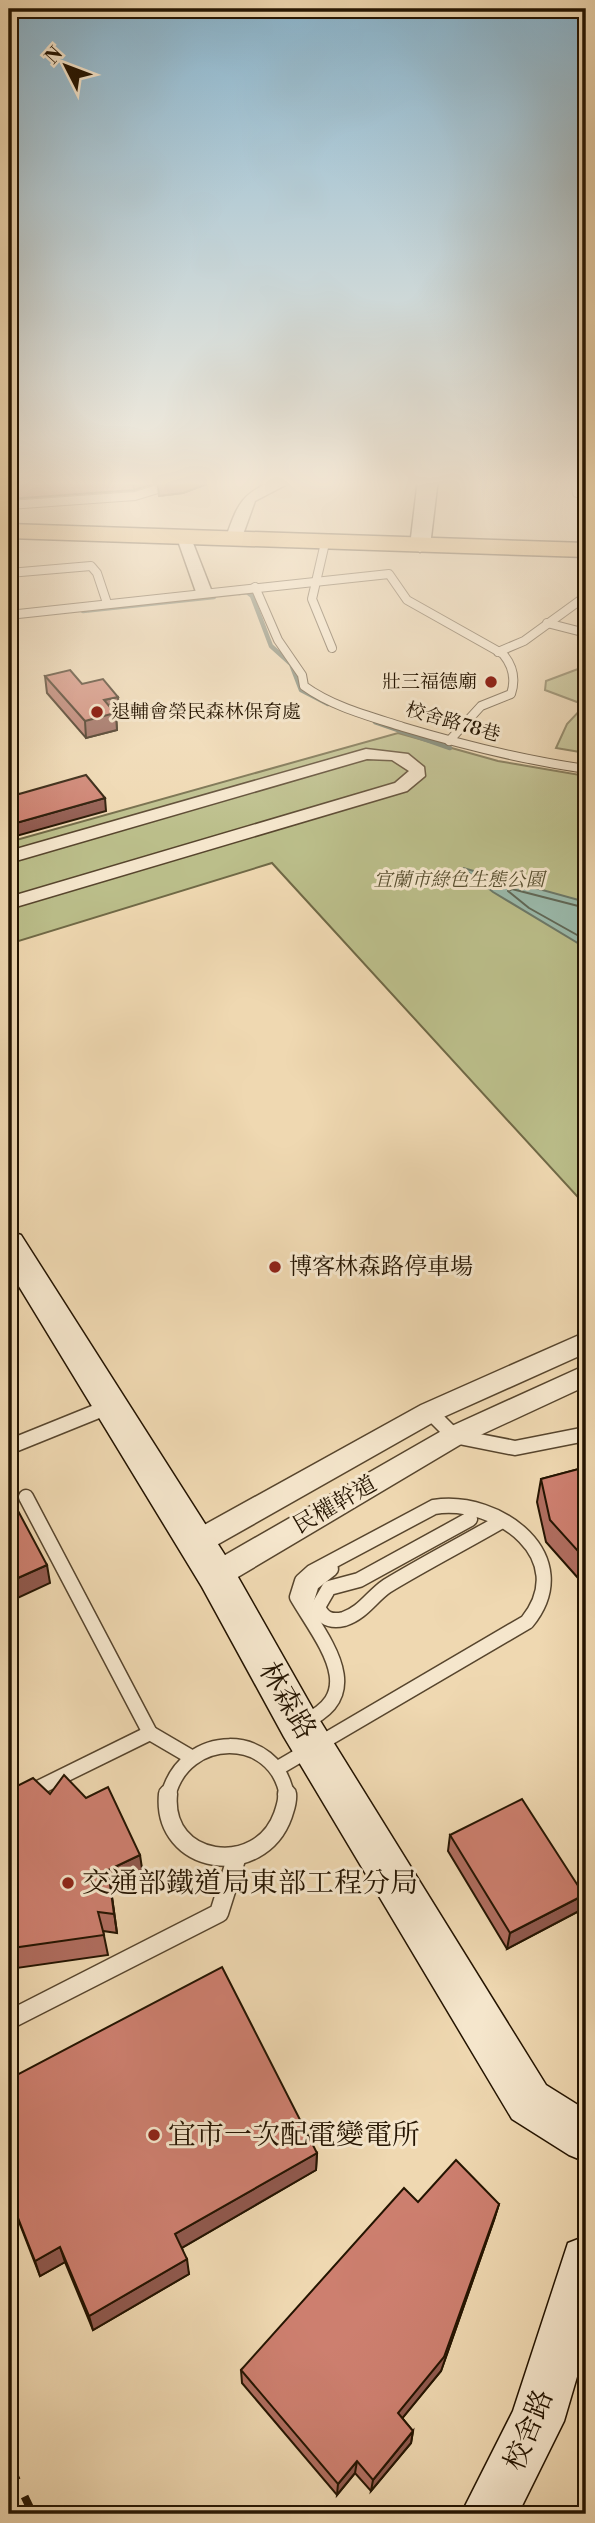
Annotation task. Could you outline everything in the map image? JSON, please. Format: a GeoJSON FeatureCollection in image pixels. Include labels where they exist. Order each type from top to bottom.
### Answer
{"type":"FeatureCollection","features":[{"type":"Feature","properties":{"kind":"street"},"geometry":{"type":"LineString","coordinates":[[9,857],[366,754],[391,754],[405,758],[418,771],[413,779],[401,787],[9,903]]}},
{"type":"Feature","properties":{"kind":"street","name":"林森路"},"geometry":{"type":"LineString","coordinates":[[9,1244],[206,1559],[297,1746],[529,2102],[586,2138]]}},
{"type":"Feature","properties":{"kind":"street","name":"民權幹道"},"geometry":{"type":"LineString","coordinates":[[206,1559],[430,1412],[586,1342]]}},
{"type":"Feature","properties":{"kind":"street","name":"民權幹道"},"geometry":{"type":"LineString","coordinates":[[206,1559],[454,1436],[586,1375]]}},
{"type":"Feature","properties":{"kind":"street","name":"校舍路"},"geometry":{"type":"LineString","coordinates":[[489,2514],[537,2421],[586,2262]]}},
{"type":"Feature","properties":{"kind":"lane"},"geometry":{"type":"LineString","coordinates":[[105,597],[107,603]]}},
{"type":"Feature","properties":{"kind":"lane"},"geometry":{"type":"LineString","coordinates":[[9,615],[162,597]]}},
{"type":"Feature","properties":{"kind":"lane","name":"校舍路78巷"},"geometry":{"type":"LineString","coordinates":[[259,597],[278,640],[302,675],[304,687],[315,695],[366,715],[449,741],[552,765],[586,769]]}},
{"type":"Feature","properties":{"kind":"lane"},"geometry":{"type":"LineString","coordinates":[[313,597],[332,648]]}},
{"type":"Feature","properties":{"kind":"lane"},"geometry":{"type":"LineString","coordinates":[[405,597],[510,661],[513,672],[511,694],[481,706],[449,741]]}},
{"type":"Feature","properties":{"kind":"lane"},"geometry":{"type":"LineString","coordinates":[[499,652],[524,641],[585,597]]}},
{"type":"Feature","properties":{"kind":"lane"},"geometry":{"type":"LineString","coordinates":[[547,623],[586,633]]}},
{"type":"Feature","properties":{"kind":"lane"},"geometry":{"type":"LineString","coordinates":[[9,1447],[109,1407]]}},
{"type":"Feature","properties":{"kind":"lane"},"geometry":{"type":"LineString","coordinates":[[430,1412],[454,1436],[515,1448],[586,1434]]}},
{"type":"Feature","properties":{"kind":"lane"},"geometry":{"type":"LineString","coordinates":[[26,1497],[150,1733],[191,1757]]}},
{"type":"Feature","properties":{"kind":"lane"},"geometry":{"type":"LineString","coordinates":[[506,1520],[466,1506],[434,1507],[312,1572],[302,1581],[297,1597],[340,1672],[339,1689],[329,1709],[297,1746],[284,1821],[272,1837],[256,1850],[237,1856],[217,1857],[198,1851],[182,1839],[171,1824],[167,1806],[169,1787],[177,1770],[191,1757],[209,1748],[228,1744],[248,1747],[265,1756],[297,1746],[527,1622],[544,1602],[545,1576],[533,1548],[506,1520]]}},
{"type":"Feature","properties":{"kind":"lane"},"geometry":{"type":"LineString","coordinates":[[309,1620],[318,1595],[329,1588],[359,1580],[470,1518],[506,1520]]}},
{"type":"Feature","properties":{"kind":"lane"},"geometry":{"type":"LineString","coordinates":[[329,1588],[318,1607],[322,1616],[330,1620],[343,1619],[359,1612],[384,1588],[506,1520]]}},
{"type":"Feature","properties":{"kind":"lane"},"geometry":{"type":"LineString","coordinates":[[9,1802],[150,1733]]}},
{"type":"Feature","properties":{"kind":"lane"},"geometry":{"type":"LineString","coordinates":[[9,2020],[219,1913],[237,1856]]}},
{"type":"Feature","properties":{"kind":"green space"},"geometry":{"type":"Polygon","coordinates":[[[586,666],[586,753],[556,748],[567,724],[585,705],[545,690],[546,681],[586,666]]]}},
{"type":"Feature","properties":{"kind":"green space","name":"宜蘭市綠色生態公園"},"geometry":{"type":"Polygon","coordinates":[[[398,733],[498,761],[586,776],[586,1206],[272,863],[9,944],[9,842],[398,733]]]}},
{"type":"Feature","properties":{"kind":"water"},"geometry":{"type":"Polygon","coordinates":[[[463,868],[586,902],[586,948],[493,892],[463,868]]]}},
{"type":"Feature","properties":{"kind":"building"},"geometry":{"type":"Polygon","coordinates":[[[70,670],[82,684],[103,679],[118,697],[104,700],[115,713],[85,721],[45,676],[70,670]]]}},
{"type":"Feature","properties":{"kind":"building"},"geometry":{"type":"Polygon","coordinates":[[[86,775],[105,798],[9,825],[9,781],[19,794],[86,775]]]}},
{"type":"Feature","properties":{"kind":"building"},"geometry":{"type":"Polygon","coordinates":[[[586,1467],[586,1560],[550,1520],[541,1479],[586,1467]]]}},
{"type":"Feature","properties":{"kind":"building"},"geometry":{"type":"Polygon","coordinates":[[[9,1494],[47,1565],[9,1582],[9,1494]]]}},
{"type":"Feature","properties":{"kind":"building","name":"交通部鐵道局東部工程分局"},"geometry":{"type":"Polygon","coordinates":[[[64,1775],[86,1798],[108,1787],[140,1855],[108,1870],[114,1914],[98,1912],[104,1935],[12,1948],[9,1904],[9,1790],[33,1778],[50,1794],[64,1775]]]}},
{"type":"Feature","properties":{"kind":"building"},"geometry":{"type":"Polygon","coordinates":[[[522,1799],[584,1895],[510,1933],[450,1835],[522,1799]]]}},
{"type":"Feature","properties":{"kind":"building","name":"宜市一次配電變電所"},"geometry":{"type":"Polygon","coordinates":[[[222,1967],[317,2153],[175,2234],[187,2259],[89,2316],[60,2247],[35,2261],[9,2195],[9,2079],[222,1967]]]}},
{"type":"Feature","properties":{"kind":"building"},"geometry":{"type":"Polygon","coordinates":[[[456,2160],[499,2204],[444,2357],[398,2413],[413,2431],[373,2480],[357,2461],[338,2484],[241,2370],[404,2188],[418,2202],[456,2160]]]}},
{"type":"Feature","properties":{"kind":"waterway"},"geometry":{"type":"LineString","coordinates":[[83,611],[214,597]]}},
{"type":"Feature","properties":{"kind":"waterway"},"geometry":{"type":"LineString","coordinates":[[252,597],[271,646],[291,664],[301,690],[328,704]]}},
{"type":"Feature","properties":{"kind":"waterway"},"geometry":{"type":"LineString","coordinates":[[375,722],[450,748]]}},
{"type":"Feature","properties":{"kind":"railway"},"geometry":{"type":"LineString","coordinates":[[9,2464],[33,2514]]}},
{"type":"Feature","properties":{"kind":"place","name":"壯三福德廟"},"geometry":{"type":"Point","coordinates":[491,682]}},
{"type":"Feature","properties":{"kind":"place","name":"退輔會榮民森林保育處"},"geometry":{"type":"Point","coordinates":[97,712]}},
{"type":"Feature","properties":{"kind":"place","name":"博客林森路停車場"},"geometry":{"type":"Point","coordinates":[275,1267]}},
{"type":"Feature","properties":{"kind":"place","name":"交通部鐵道局東部工程分局"},"geometry":{"type":"Point","coordinates":[68,1883]}},
{"type":"Feature","properties":{"kind":"place","name":"宜市一次配電變電所"},"geometry":{"type":"Point","coordinates":[154,2135]}}]}
